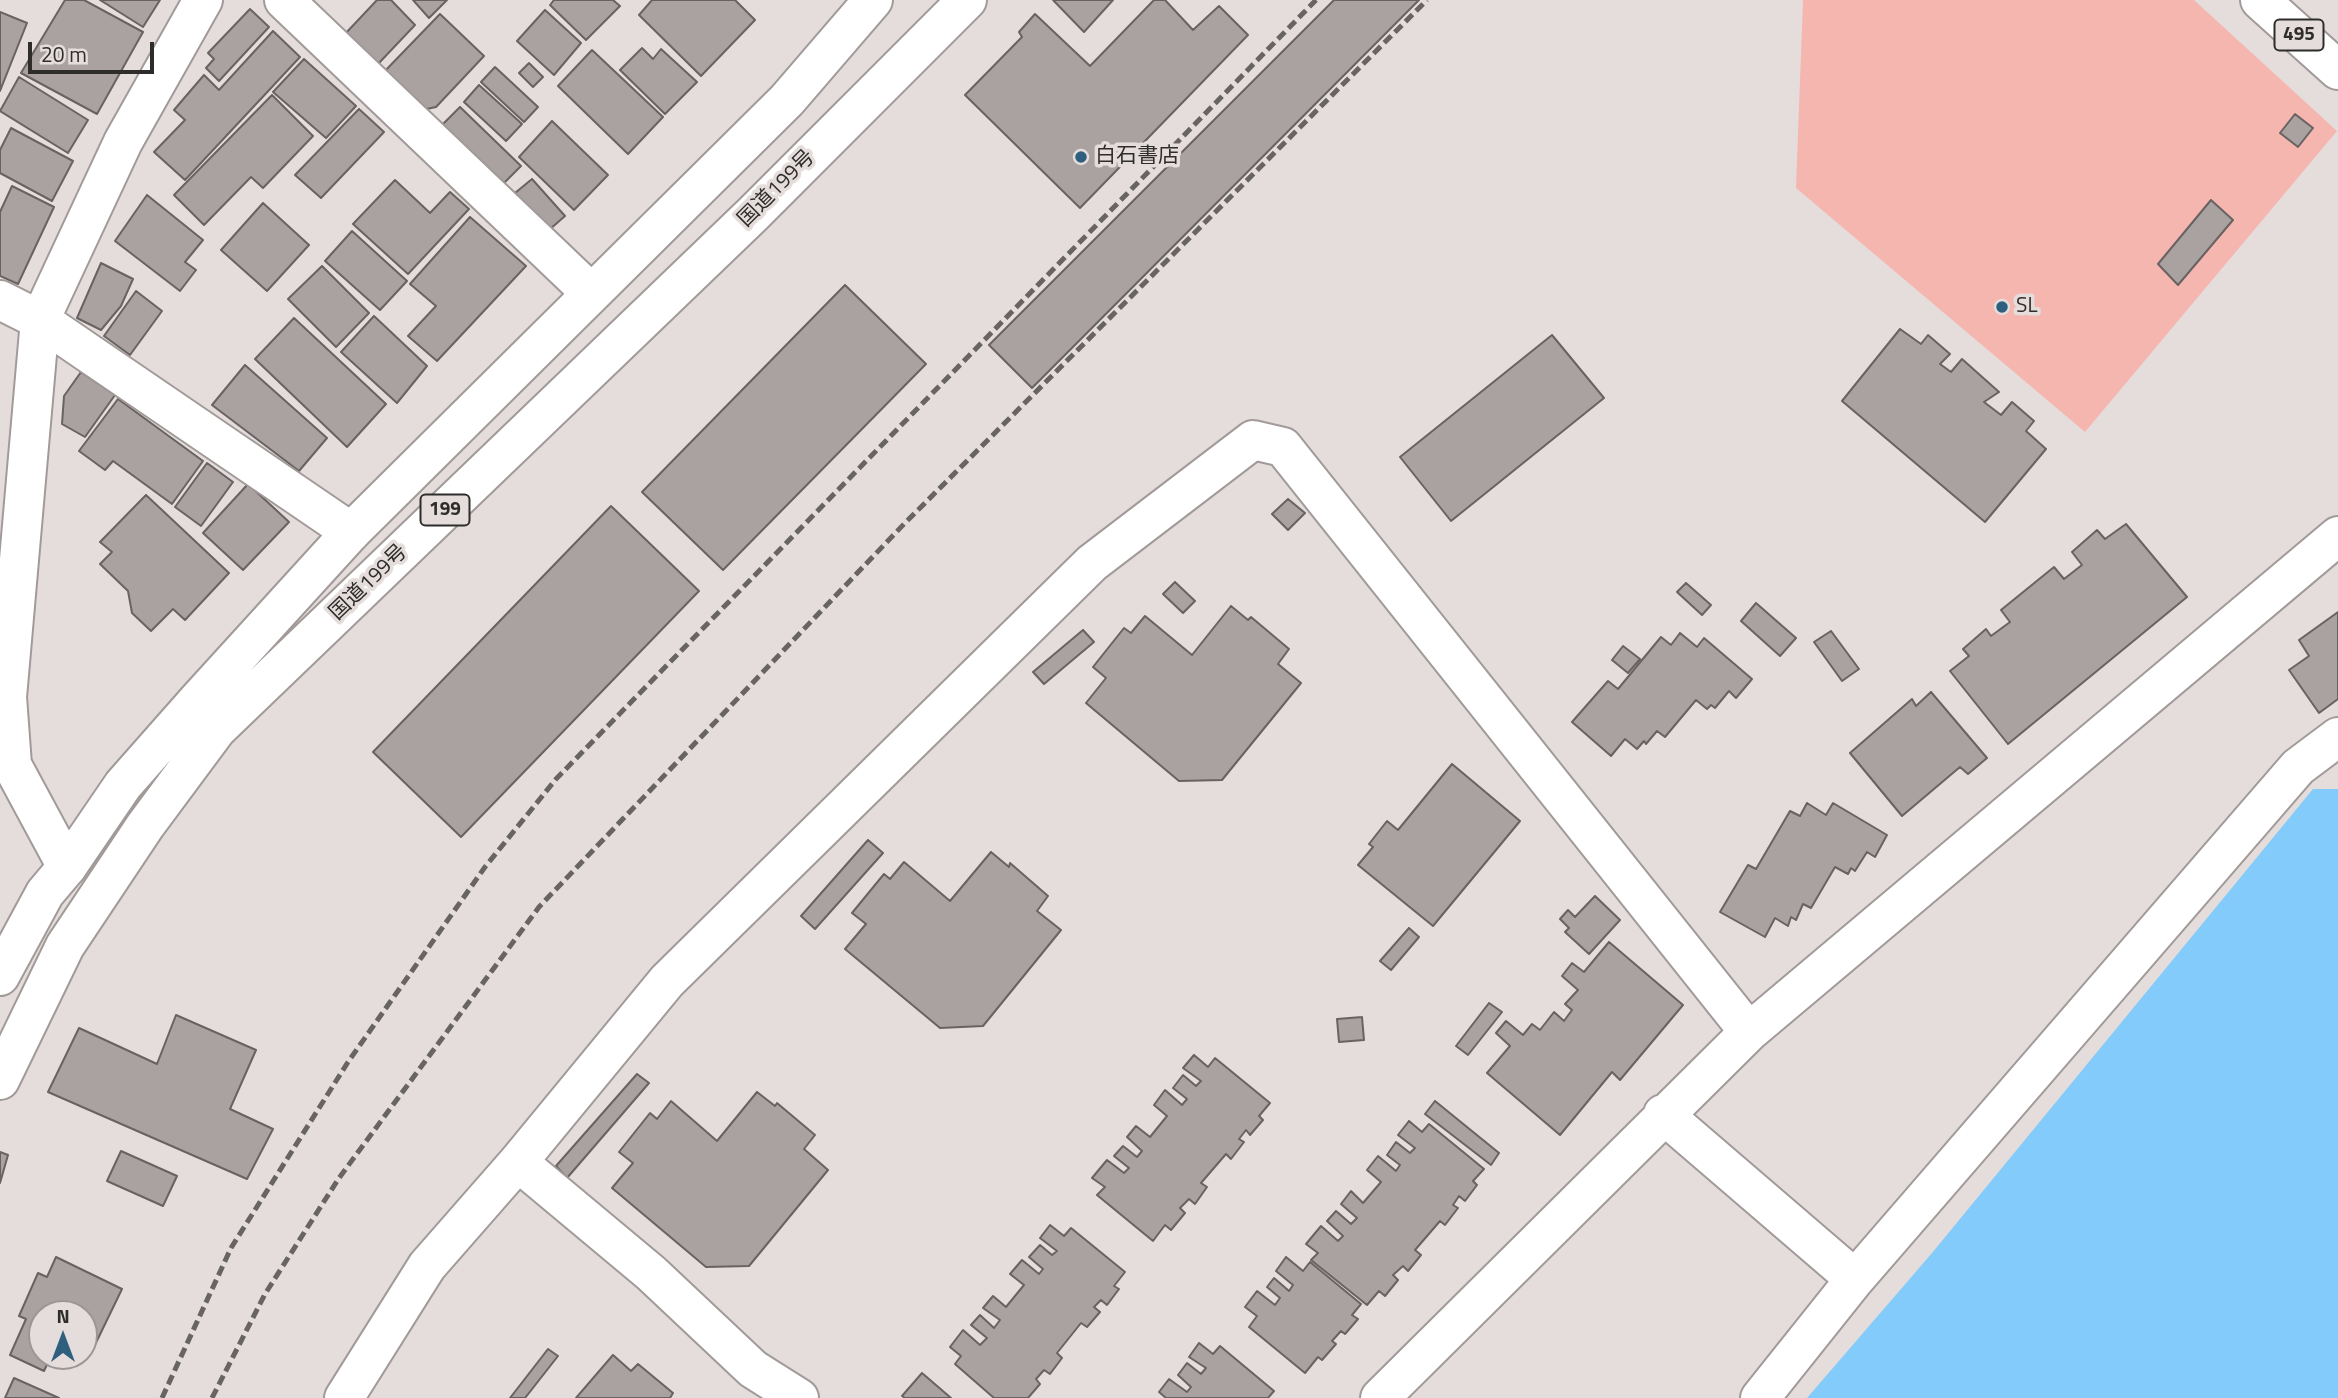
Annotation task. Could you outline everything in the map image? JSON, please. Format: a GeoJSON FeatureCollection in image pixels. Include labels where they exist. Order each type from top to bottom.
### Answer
{"type":"FeatureCollection","features":[{"type":"Feature","properties":{"kind":"main road"},"geometry":{"type":"LineString","coordinates":[[67,867],[12,765],[7,697],[40,320],[123,142],[203,0]]}},
{"type":"Feature","properties":{"kind":"main road"},"geometry":{"type":"LineString","coordinates":[[284,0],[590,292]]}},
{"type":"Feature","properties":{"kind":"main road","name":"国道199号"},"geometry":{"type":"LineString","coordinates":[[0,976],[45,893],[67,867],[123,785],[351,532],[590,292],[787,100],[873,0]]}},
{"type":"Feature","properties":{"kind":"main road","name":"国道199号"},"geometry":{"type":"LineString","coordinates":[[0,1080],[65,946],[145,826],[217,729],[753,214],[967,0]]}},
{"type":"Feature","properties":{"kind":"main road","name":"495"},"geometry":{"type":"LineString","coordinates":[[2260,0],[2338,70]]}},
{"type":"Feature","properties":{"kind":"main road"},"geometry":{"type":"LineString","coordinates":[[0,300],[40,320],[351,532]]}},
{"type":"Feature","properties":{"kind":"main road"},"geometry":{"type":"LineString","coordinates":[[344,1398],[427,1266],[518,1162],[667,981],[1093,563],[1253,440],[1283,447],[1749,1032]]}},
{"type":"Feature","properties":{"kind":"main road"},"geometry":{"type":"LineString","coordinates":[[1380,1398],[1663,1114],[1749,1032],[2338,536]]}},
{"type":"Feature","properties":{"kind":"main road"},"geometry":{"type":"LineString","coordinates":[[1760,1398],[1855,1279],[2298,767],[2338,737]]}},
{"type":"Feature","properties":{"kind":"main road"},"geometry":{"type":"LineString","coordinates":[[1663,1114],[1855,1279]]}},
{"type":"Feature","properties":{"kind":"main road"},"geometry":{"type":"LineString","coordinates":[[518,1162],[651,1273],[753,1369],[799,1398]]}},
{"type":"Feature","properties":{"kind":"shaded area"},"geometry":{"type":"Polygon","coordinates":[[[1803,0],[2194,0],[2337,131],[2085,432],[1796,188],[1803,0]]]}},
{"type":"Feature","properties":{"kind":"water"},"geometry":{"type":"Polygon","coordinates":[[[2313,789],[2338,789],[2338,1398],[1807,1398],[1932,1253],[2313,789]]]}},
{"type":"Feature","properties":{"kind":"building"},"geometry":{"type":"Polygon","coordinates":[[[65,0],[84,0],[143,32],[97,114],[21,73],[65,0]]]}},
{"type":"Feature","properties":{"kind":"building"},"geometry":{"type":"Polygon","coordinates":[[[100,0],[160,0],[143,27],[100,0]]]}},
{"type":"Feature","properties":{"kind":"building"},"geometry":{"type":"Polygon","coordinates":[[[377,0],[391,0],[415,25],[378,64],[345,34],[377,0]]]}},
{"type":"Feature","properties":{"kind":"building"},"geometry":{"type":"Polygon","coordinates":[[[413,0],[447,0],[429,18],[413,0]]]}},
{"type":"Feature","properties":{"kind":"building"},"geometry":{"type":"Polygon","coordinates":[[[554,0],[613,0],[620,6],[586,40],[550,5],[554,0]]]}},
{"type":"Feature","properties":{"kind":"building"},"geometry":{"type":"Polygon","coordinates":[[[652,0],[735,0],[755,20],[701,76],[639,15],[652,0]]]}},
{"type":"Feature","properties":{"kind":"building"},"geometry":{"type":"Polygon","coordinates":[[[1053,0],[1113,0],[1084,32],[1053,0]]]}},
{"type":"Feature","properties":{"kind":"building"},"geometry":{"type":"Polygon","coordinates":[[[1154,0],[1165,0],[1193,30],[1219,6],[1248,35],[1080,208],[965,95],[1022,37],[1019,32],[1035,14],[1090,66],[1154,0]]]}},
{"type":"Feature","properties":{"kind":"building"},"geometry":{"type":"Polygon","coordinates":[[[1334,0],[1419,0],[1032,388],[989,345],[1334,0]]]}},
{"type":"Feature","properties":{"kind":"building"},"geometry":{"type":"Polygon","coordinates":[[[250,9],[269,27],[219,81],[206,68],[214,59],[208,53],[250,9]]]}},
{"type":"Feature","properties":{"kind":"building"},"geometry":{"type":"Polygon","coordinates":[[[545,10],[581,43],[554,75],[517,41],[545,10]]]}},
{"type":"Feature","properties":{"kind":"building"},"geometry":{"type":"Polygon","coordinates":[[[0,12],[27,23],[0,91],[0,12]]]}},
{"type":"Feature","properties":{"kind":"building"},"geometry":{"type":"Polygon","coordinates":[[[440,14],[484,56],[436,107],[422,110],[383,73],[440,14]]]}},
{"type":"Feature","properties":{"kind":"building"},"geometry":{"type":"Polygon","coordinates":[[[273,31],[300,57],[185,180],[154,152],[185,120],[174,110],[204,75],[219,90],[273,31]]]}},
{"type":"Feature","properties":{"kind":"building"},"geometry":{"type":"Polygon","coordinates":[[[642,48],[653,59],[661,49],[697,82],[665,114],[620,70],[642,48]]]}},
{"type":"Feature","properties":{"kind":"building"},"geometry":{"type":"Polygon","coordinates":[[[592,50],[663,117],[628,154],[558,86],[592,50]]]}},
{"type":"Feature","properties":{"kind":"building"},"geometry":{"type":"Polygon","coordinates":[[[304,59],[356,106],[326,138],[273,92],[304,59]]]}},
{"type":"Feature","properties":{"kind":"building"},"geometry":{"type":"Polygon","coordinates":[[[529,63],[543,77],[533,87],[519,73],[529,63]]]}},
{"type":"Feature","properties":{"kind":"building"},"geometry":{"type":"Polygon","coordinates":[[[495,67],[538,107],[524,122],[481,82],[495,67]]]}},
{"type":"Feature","properties":{"kind":"building"},"geometry":{"type":"Polygon","coordinates":[[[19,77],[88,120],[68,153],[0,111],[19,77]]]}},
{"type":"Feature","properties":{"kind":"building"},"geometry":{"type":"Polygon","coordinates":[[[479,85],[522,124],[506,141],[464,102],[479,85]]]}},
{"type":"Feature","properties":{"kind":"building"},"geometry":{"type":"Polygon","coordinates":[[[272,95],[313,136],[263,188],[251,177],[204,225],[174,195],[272,95]]]}},
{"type":"Feature","properties":{"kind":"building"},"geometry":{"type":"Polygon","coordinates":[[[460,107],[521,166],[501,186],[440,127],[460,107]]]}},
{"type":"Feature","properties":{"kind":"building"},"geometry":{"type":"Polygon","coordinates":[[[359,109],[384,132],[321,198],[295,175],[359,109]]]}},
{"type":"Feature","properties":{"kind":"building"},"geometry":{"type":"Polygon","coordinates":[[[2295,114],[2313,128],[2298,147],[2280,133],[2295,114]]]}},
{"type":"Feature","properties":{"kind":"building"},"geometry":{"type":"Polygon","coordinates":[[[552,121],[608,175],[574,210],[519,157],[552,121]]]}},
{"type":"Feature","properties":{"kind":"building"},"geometry":{"type":"Polygon","coordinates":[[[11,128],[73,161],[52,201],[0,173],[0,150],[11,128]]]}},
{"type":"Feature","properties":{"kind":"building"},"geometry":{"type":"Polygon","coordinates":[[[532,179],[565,216],[549,230],[515,193],[532,179]]]}},
{"type":"Feature","properties":{"kind":"building"},"geometry":{"type":"Polygon","coordinates":[[[395,180],[430,213],[450,192],[469,209],[408,274],[353,224],[395,180]]]}},
{"type":"Feature","properties":{"kind":"building"},"geometry":{"type":"Polygon","coordinates":[[[12,186],[54,207],[18,284],[0,276],[0,212],[12,186]]]}},
{"type":"Feature","properties":{"kind":"building"},"geometry":{"type":"Polygon","coordinates":[[[147,195],[203,240],[185,262],[196,270],[180,291],[115,241],[147,195]]]}},
{"type":"Feature","properties":{"kind":"building"},"geometry":{"type":"Polygon","coordinates":[[[2211,200],[2233,220],[2178,285],[2158,264],[2211,200]]]}},
{"type":"Feature","properties":{"kind":"building"},"geometry":{"type":"Polygon","coordinates":[[[263,203],[309,245],[267,291],[221,250],[263,203]]]}},
{"type":"Feature","properties":{"kind":"building"},"geometry":{"type":"Polygon","coordinates":[[[470,217],[526,266],[437,361],[408,336],[436,306],[410,284],[470,217]]]}},
{"type":"Feature","properties":{"kind":"building"},"geometry":{"type":"Polygon","coordinates":[[[352,231],[407,281],[380,310],[325,261],[352,231]]]}},
{"type":"Feature","properties":{"kind":"building"},"geometry":{"type":"Polygon","coordinates":[[[101,263],[133,279],[121,306],[101,330],[77,318],[101,263]]]}},
{"type":"Feature","properties":{"kind":"building"},"geometry":{"type":"Polygon","coordinates":[[[322,266],[369,313],[336,347],[288,299],[322,266]]]}},
{"type":"Feature","properties":{"kind":"building"},"geometry":{"type":"Polygon","coordinates":[[[845,285],[926,364],[723,570],[642,492],[845,285]]]}},
{"type":"Feature","properties":{"kind":"building"},"geometry":{"type":"Polygon","coordinates":[[[136,291],[162,311],[130,355],[104,336],[136,291]]]}},
{"type":"Feature","properties":{"kind":"building"},"geometry":{"type":"Polygon","coordinates":[[[374,316],[427,366],[397,403],[341,352],[374,316]]]}},
{"type":"Feature","properties":{"kind":"building"},"geometry":{"type":"Polygon","coordinates":[[[294,318],[386,404],[347,447],[255,359],[294,318]]]}},
{"type":"Feature","properties":{"kind":"building"},"geometry":{"type":"Polygon","coordinates":[[[1900,329],[1921,344],[1928,335],[1950,354],[1940,364],[1951,372],[1962,359],[1999,392],[1984,402],[2001,415],[2012,402],[2034,421],[2026,431],[2046,449],[1985,522],[1842,401],[1900,329]]]}},
{"type":"Feature","properties":{"kind":"building"},"geometry":{"type":"Polygon","coordinates":[[[1552,335],[1604,398],[1451,521],[1400,457],[1552,335]]]}},
{"type":"Feature","properties":{"kind":"building"},"geometry":{"type":"Polygon","coordinates":[[[245,365],[327,438],[299,471],[212,405],[245,365]]]}},
{"type":"Feature","properties":{"kind":"building"},"geometry":{"type":"Polygon","coordinates":[[[81,372],[115,395],[85,437],[62,424],[64,396],[81,372]]]}},
{"type":"Feature","properties":{"kind":"building"},"geometry":{"type":"Polygon","coordinates":[[[118,399],[203,461],[172,504],[113,461],[105,470],[79,451],[118,399]]]}},
{"type":"Feature","properties":{"kind":"building"},"geometry":{"type":"Polygon","coordinates":[[[207,463],[233,482],[201,526],[175,507],[207,463]]]}},
{"type":"Feature","properties":{"kind":"building"},"geometry":{"type":"Polygon","coordinates":[[[248,484],[289,522],[243,570],[203,533],[248,484]]]}},
{"type":"Feature","properties":{"kind":"building"},"geometry":{"type":"Polygon","coordinates":[[[146,495],[229,573],[185,620],[173,609],[151,631],[132,613],[128,591],[100,564],[112,552],[100,542],[146,495]]]}},
{"type":"Feature","properties":{"kind":"building"},"geometry":{"type":"Polygon","coordinates":[[[1288,499],[1305,513],[1288,530],[1272,514],[1288,499]]]}},
{"type":"Feature","properties":{"kind":"building"},"geometry":{"type":"Polygon","coordinates":[[[611,506],[699,591],[461,837],[373,752],[611,506]]]}},
{"type":"Feature","properties":{"kind":"building"},"geometry":{"type":"Polygon","coordinates":[[[2126,524],[2187,597],[2008,744],[1950,671],[1969,656],[1963,649],[1986,629],[1991,636],[2010,622],[2001,610],[2054,567],[2064,579],[2082,565],[2072,552],[2097,530],[2105,539],[2126,524]]]}},
{"type":"Feature","properties":{"kind":"building"},"geometry":{"type":"Polygon","coordinates":[[[1175,582],[1195,601],[1183,613],[1163,594],[1175,582]]]}},
{"type":"Feature","properties":{"kind":"building"},"geometry":{"type":"Polygon","coordinates":[[[1686,583],[1711,605],[1702,615],[1677,592],[1686,583]]]}},
{"type":"Feature","properties":{"kind":"building"},"geometry":{"type":"Polygon","coordinates":[[[1756,603],[1796,638],[1780,656],[1741,621],[1756,603]]]}},
{"type":"Feature","properties":{"kind":"building"},"geometry":{"type":"Polygon","coordinates":[[[1231,606],[1248,620],[1251,617],[1289,649],[1278,664],[1301,683],[1222,780],[1179,781],[1086,703],[1106,678],[1093,667],[1124,628],[1131,633],[1145,616],[1192,655],[1231,606]]]}},
{"type":"Feature","properties":{"kind":"building"},"geometry":{"type":"Polygon","coordinates":[[[2338,612],[2338,699],[2319,713],[2289,670],[2309,656],[2299,640],[2338,612]]]}},
{"type":"Feature","properties":{"kind":"building"},"geometry":{"type":"Polygon","coordinates":[[[1083,630],[1094,642],[1044,684],[1033,672],[1083,630]]]}},
{"type":"Feature","properties":{"kind":"building"},"geometry":{"type":"Polygon","coordinates":[[[1831,631],[1859,669],[1842,681],[1814,642],[1831,631]]]}},
{"type":"Feature","properties":{"kind":"building"},"geometry":{"type":"Polygon","coordinates":[[[1680,633],[1697,647],[1704,638],[1752,679],[1736,698],[1729,691],[1715,708],[1711,705],[1707,709],[1696,700],[1665,737],[1657,731],[1646,744],[1644,741],[1637,749],[1625,739],[1611,756],[1572,722],[1608,681],[1618,689],[1661,637],[1671,645],[1680,633]]]}},
{"type":"Feature","properties":{"kind":"building"},"geometry":{"type":"Polygon","coordinates":[[[1623,646],[1640,659],[1628,673],[1612,660],[1623,646]]]}},
{"type":"Feature","properties":{"kind":"building"},"geometry":{"type":"Polygon","coordinates":[[[1931,692],[1987,758],[1968,774],[1960,767],[1902,816],[1850,753],[1912,699],[1916,706],[1931,692]]]}},
{"type":"Feature","properties":{"kind":"building"},"geometry":{"type":"Polygon","coordinates":[[[1452,764],[1520,821],[1433,926],[1358,865],[1373,847],[1369,844],[1387,821],[1398,830],[1452,764]]]}},
{"type":"Feature","properties":{"kind":"building"},"geometry":{"type":"Polygon","coordinates":[[[1807,803],[1826,815],[1833,803],[1887,835],[1875,857],[1867,852],[1855,871],[1851,868],[1848,874],[1835,867],[1811,908],[1803,904],[1796,920],[1791,917],[1788,926],[1775,918],[1765,937],[1720,912],[1748,865],[1756,869],[1790,811],[1800,816],[1807,803]]]}},
{"type":"Feature","properties":{"kind":"building"},"geometry":{"type":"Polygon","coordinates":[[[868,840],[883,853],[815,929],[801,916],[868,840]]]}},
{"type":"Feature","properties":{"kind":"building"},"geometry":{"type":"Polygon","coordinates":[[[991,852],[1009,867],[1010,863],[1048,896],[1037,911],[1061,930],[983,1026],[940,1028],[845,949],[866,924],[852,913],[884,874],[890,879],[904,862],[950,901],[991,852]]]}},
{"type":"Feature","properties":{"kind":"building"},"geometry":{"type":"Polygon","coordinates":[[[1595,896],[1620,920],[1589,954],[1565,932],[1569,928],[1560,919],[1568,910],[1575,917],[1595,896]]]}},
{"type":"Feature","properties":{"kind":"building"},"geometry":{"type":"Polygon","coordinates":[[[1409,928],[1419,937],[1391,970],[1380,961],[1409,928]]]}},
{"type":"Feature","properties":{"kind":"building"},"geometry":{"type":"Polygon","coordinates":[[[1609,942],[1683,1005],[1620,1080],[1612,1072],[1560,1135],[1487,1073],[1510,1046],[1496,1033],[1506,1021],[1523,1035],[1532,1024],[1540,1030],[1554,1012],[1564,1021],[1572,1010],[1565,1004],[1578,990],[1562,976],[1572,963],[1584,972],[1609,942]]]}},
{"type":"Feature","properties":{"kind":"building"},"geometry":{"type":"Polygon","coordinates":[[[1489,1003],[1502,1012],[1468,1055],[1456,1046],[1489,1003]]]}},
{"type":"Feature","properties":{"kind":"building"},"geometry":{"type":"Polygon","coordinates":[[[176,1015],[256,1050],[230,1109],[273,1129],[247,1179],[48,1092],[79,1028],[157,1064],[176,1015]]]}},
{"type":"Feature","properties":{"kind":"building"},"geometry":{"type":"Polygon","coordinates":[[[1362,1017],[1364,1040],[1339,1042],[1337,1019],[1362,1017]]]}},
{"type":"Feature","properties":{"kind":"building"},"geometry":{"type":"Polygon","coordinates":[[[1194,1055],[1208,1067],[1215,1058],[1270,1103],[1259,1116],[1263,1120],[1250,1135],[1246,1130],[1239,1139],[1244,1142],[1231,1159],[1226,1154],[1201,1183],[1207,1187],[1195,1204],[1189,1199],[1180,1208],[1185,1213],[1171,1230],[1165,1225],[1153,1241],[1097,1195],[1105,1187],[1092,1178],[1107,1160],[1124,1173],[1129,1168],[1114,1156],[1123,1146],[1137,1157],[1142,1151],[1127,1137],[1136,1126],[1150,1137],[1167,1116],[1154,1105],[1165,1090],[1182,1105],[1187,1099],[1173,1088],[1183,1075],[1196,1086],[1201,1081],[1183,1068],[1194,1055]]]}},
{"type":"Feature","properties":{"kind":"building"},"geometry":{"type":"Polygon","coordinates":[[[637,1074],[649,1083],[567,1178],[556,1166],[637,1074]]]}},
{"type":"Feature","properties":{"kind":"building"},"geometry":{"type":"Polygon","coordinates":[[[757,1092],[775,1106],[777,1103],[815,1135],[804,1149],[828,1170],[749,1266],[706,1267],[612,1188],[633,1163],[619,1152],[650,1113],[657,1119],[671,1101],[717,1141],[757,1092]]]}},
{"type":"Feature","properties":{"kind":"building"},"geometry":{"type":"Polygon","coordinates":[[[1435,1101],[1499,1153],[1491,1165],[1425,1114],[1435,1101]]]}},
{"type":"Feature","properties":{"kind":"building"},"geometry":{"type":"Polygon","coordinates":[[[1409,1121],[1422,1132],[1429,1124],[1484,1169],[1473,1181],[1477,1185],[1465,1201],[1459,1196],[1453,1205],[1458,1208],[1445,1225],[1440,1221],[1415,1250],[1421,1255],[1408,1271],[1403,1266],[1393,1275],[1398,1280],[1385,1296],[1379,1291],[1367,1305],[1311,1260],[1318,1253],[1306,1244],[1321,1226],[1338,1241],[1343,1236],[1327,1221],[1336,1211],[1351,1224],[1357,1218],[1341,1204],[1351,1191],[1363,1203],[1381,1182],[1367,1170],[1378,1156],[1396,1171],[1400,1165],[1387,1155],[1396,1142],[1410,1153],[1415,1148],[1398,1135],[1409,1121]]]}},
{"type":"Feature","properties":{"kind":"building"},"geometry":{"type":"Polygon","coordinates":[[[121,1151],[177,1176],[163,1206],[107,1181],[121,1151]]]}},
{"type":"Feature","properties":{"kind":"building"},"geometry":{"type":"Polygon","coordinates":[[[0,1152],[8,1155],[0,1183],[0,1152]]]}},
{"type":"Feature","properties":{"kind":"building"},"geometry":{"type":"Polygon","coordinates":[[[1050,1225],[1064,1236],[1071,1228],[1125,1272],[1114,1286],[1119,1289],[1107,1305],[1101,1300],[1094,1307],[1100,1312],[1087,1327],[1081,1323],[1057,1353],[1062,1358],[1050,1374],[1044,1370],[1036,1379],[1040,1384],[1028,1398],[994,1398],[955,1364],[961,1356],[950,1347],[963,1330],[980,1345],[987,1338],[971,1325],[980,1315],[994,1328],[1000,1320],[983,1308],[993,1296],[1006,1307],[1024,1285],[1010,1274],[1022,1260],[1039,1274],[1043,1269],[1029,1257],[1040,1245],[1052,1255],[1057,1251],[1040,1238],[1050,1225]]]}},
{"type":"Feature","properties":{"kind":"building"},"geometry":{"type":"Polygon","coordinates":[[[56,1257],[122,1289],[98,1339],[98,1300],[28,1300],[28,1363],[10,1355],[26,1319],[19,1316],[38,1273],[47,1277],[56,1257]]]}},
{"type":"Feature","properties":{"kind":"building"},"geometry":{"type":"Polygon","coordinates":[[[1286,1257],[1303,1271],[1310,1262],[1361,1304],[1352,1315],[1358,1319],[1345,1334],[1341,1331],[1332,1341],[1336,1344],[1322,1360],[1318,1357],[1305,1373],[1249,1327],[1257,1316],[1245,1307],[1257,1291],[1275,1305],[1280,1298],[1267,1287],[1274,1278],[1289,1291],[1293,1285],[1276,1271],[1286,1257]]]}},
{"type":"Feature","properties":{"kind":"building"},"geometry":{"type":"Polygon","coordinates":[[[1199,1343],[1213,1354],[1220,1346],[1274,1391],[1268,1398],[1166,1398],[1159,1392],[1169,1379],[1187,1392],[1191,1387],[1178,1375],[1187,1363],[1201,1374],[1206,1368],[1189,1357],[1199,1343]]]}},
{"type":"Feature","properties":{"kind":"building"},"geometry":{"type":"Polygon","coordinates":[[[548,1349],[558,1356],[525,1398],[510,1398],[548,1349]]]}},
{"type":"Feature","properties":{"kind":"building"},"geometry":{"type":"Polygon","coordinates":[[[613,1355],[631,1371],[638,1364],[673,1393],[670,1398],[576,1398],[613,1355]]]}},
{"type":"Feature","properties":{"kind":"building"},"geometry":{"type":"Polygon","coordinates":[[[922,1373],[951,1398],[902,1396],[922,1373]]]}},
{"type":"Feature","properties":{"kind":"building"},"geometry":{"type":"Polygon","coordinates":[[[14,1378],[59,1398],[5,1398],[14,1378]]]}},
{"type":"Feature","properties":{"kind":"railway"},"geometry":{"type":"LineString","coordinates":[[162,1398],[231,1248],[348,1062],[485,867],[556,779],[1316,0]]}},
{"type":"Feature","properties":{"kind":"railway"},"geometry":{"type":"LineString","coordinates":[[212,1398],[265,1294],[339,1178],[539,907],[904,524],[1427,0]]}},
{"type":"Feature","properties":{"kind":"place","name":"白石書店"},"geometry":{"type":"Point","coordinates":[1081,157]}},
{"type":"Feature","properties":{"kind":"place","name":"SL"},"geometry":{"type":"Point","coordinates":[2002,307]}}]}
